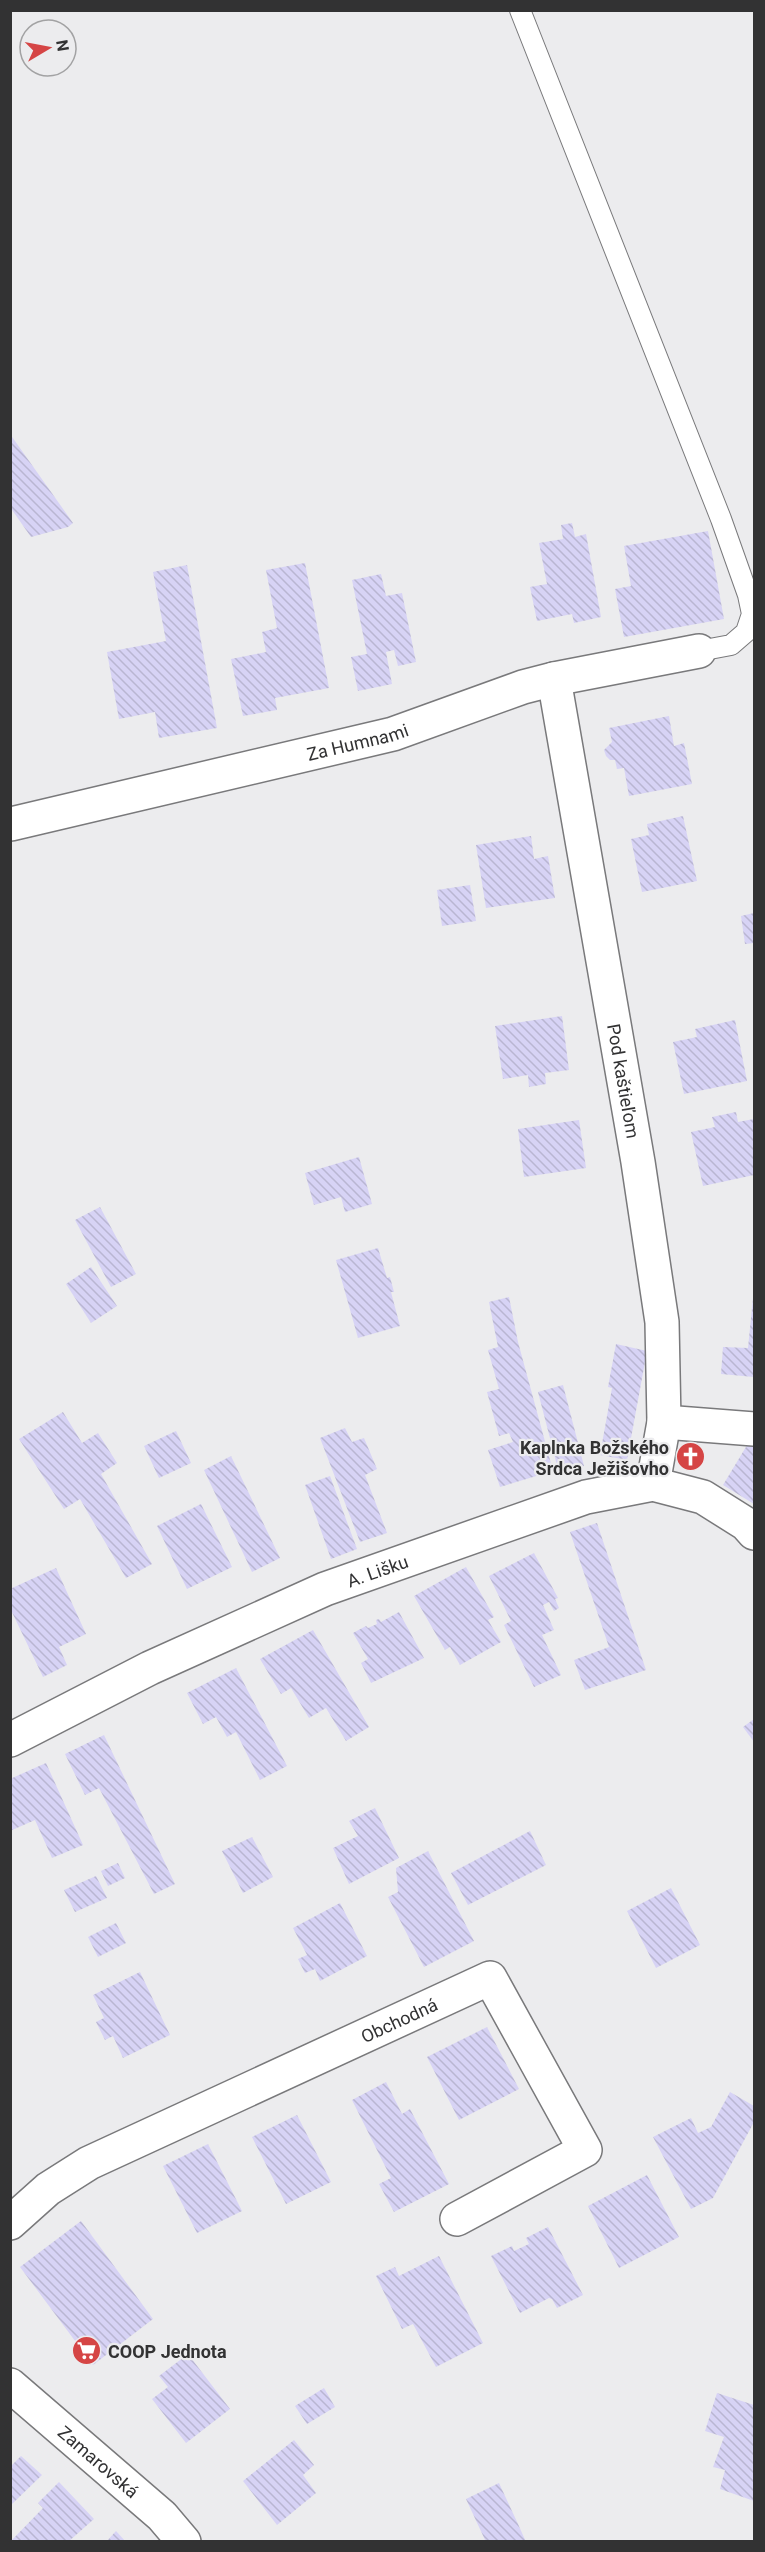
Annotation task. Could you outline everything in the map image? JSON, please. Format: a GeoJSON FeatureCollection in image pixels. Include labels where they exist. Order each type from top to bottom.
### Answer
{"type":"FeatureCollection","features":[{"type":"Feature","properties":{"kind":"street","name":"Za Humnami"},"geometry":{"type":"LineString","coordinates":[[11,824],[393,734],[523,687],[554,679],[699,651]]}},
{"type":"Feature","properties":{"kind":"street","name":"Pod kaštieľom"},"geometry":{"type":"LineString","coordinates":[[554,679],[638,1162],[661,1310],[664,1422],[653,1484]]}},
{"type":"Feature","properties":{"kind":"street"},"geometry":{"type":"LineString","coordinates":[[664,1422],[754,1429]]}},
{"type":"Feature","properties":{"kind":"street","name":"A. Lišku"},"geometry":{"type":"LineString","coordinates":[[10,1740],[150,1668],[326,1589],[586,1497],[653,1484],[702,1497],[746,1524],[754,1533]]}},
{"type":"Feature","properties":{"kind":"street","name":"Obchodná"},"geometry":{"type":"LineString","coordinates":[[10,2223],[48,2189],[89,2163],[489,1978],[585,2150],[457,2219]]}},
{"type":"Feature","properties":{"kind":"street","name":"Zamarovská"},"geometry":{"type":"LineString","coordinates":[[10,2385],[162,2516],[184,2541]]}},
{"type":"Feature","properties":{"kind":"lane"},"geometry":{"type":"LineString","coordinates":[[520,10],[721,519],[748,595],[752,614],[746,632],[731,645],[699,651]]}},
{"type":"Feature","properties":{"kind":"building"},"geometry":{"type":"Polygon","coordinates":[[[10,434],[73,523],[68,527],[31,537],[10,507],[10,434]]]}},
{"type":"Feature","properties":{"kind":"building"},"geometry":{"type":"Polygon","coordinates":[[[572,523],[575,537],[586,534],[601,617],[574,623],[572,614],[537,621],[530,587],[547,584],[539,543],[563,539],[561,525],[572,523]]]}},
{"type":"Feature","properties":{"kind":"building"},"geometry":{"type":"Polygon","coordinates":[[[708,531],[724,619],[624,637],[615,589],[631,586],[624,546],[708,531]]]}},
{"type":"Feature","properties":{"kind":"building"},"geometry":{"type":"Polygon","coordinates":[[[305,563],[329,688],[275,698],[277,710],[243,716],[231,659],[266,652],[262,632],[277,628],[266,570],[305,563]]]}},
{"type":"Feature","properties":{"kind":"building"},"geometry":{"type":"Polygon","coordinates":[[[187,565],[217,728],[159,738],[155,712],[119,719],[107,652],[166,641],[153,572],[187,565]]]}},
{"type":"Feature","properties":{"kind":"building"},"geometry":{"type":"Polygon","coordinates":[[[381,574],[386,596],[402,593],[416,662],[398,666],[394,650],[386,652],[392,684],[358,691],[351,657],[367,654],[352,580],[381,574]]]}},
{"type":"Feature","properties":{"kind":"building"},"geometry":{"type":"Polygon","coordinates":[[[669,716],[674,746],[684,743],[692,784],[629,796],[624,768],[617,769],[615,760],[610,760],[604,750],[612,742],[609,728],[669,716]]]}},
{"type":"Feature","properties":{"kind":"building"},"geometry":{"type":"Polygon","coordinates":[[[683,816],[697,881],[642,892],[631,839],[649,835],[647,824],[683,816]]]}},
{"type":"Feature","properties":{"kind":"building"},"geometry":{"type":"Polygon","coordinates":[[[531,836],[534,859],[548,856],[555,898],[486,908],[476,845],[531,836]]]}},
{"type":"Feature","properties":{"kind":"building"},"geometry":{"type":"Polygon","coordinates":[[[470,885],[476,921],[442,926],[437,890],[470,885]]]}},
{"type":"Feature","properties":{"kind":"building"},"geometry":{"type":"Polygon","coordinates":[[[754,913],[754,943],[745,944],[741,916],[754,913]]]}},
{"type":"Feature","properties":{"kind":"building"},"geometry":{"type":"Polygon","coordinates":[[[562,1016],[569,1070],[545,1073],[546,1084],[529,1087],[528,1075],[503,1079],[495,1026],[562,1016]]]}},
{"type":"Feature","properties":{"kind":"building"},"geometry":{"type":"Polygon","coordinates":[[[735,1020],[747,1081],[684,1094],[673,1042],[697,1037],[695,1029],[735,1020]]]}},
{"type":"Feature","properties":{"kind":"building"},"geometry":{"type":"Polygon","coordinates":[[[736,1112],[738,1122],[754,1119],[754,1175],[703,1186],[691,1132],[715,1127],[712,1117],[736,1112]]]}},
{"type":"Feature","properties":{"kind":"building"},"geometry":{"type":"Polygon","coordinates":[[[579,1120],[586,1168],[524,1177],[518,1129],[579,1120]]]}},
{"type":"Feature","properties":{"kind":"building"},"geometry":{"type":"Polygon","coordinates":[[[359,1157],[372,1204],[345,1212],[341,1197],[314,1205],[305,1173],[359,1157]]]}},
{"type":"Feature","properties":{"kind":"building"},"geometry":{"type":"Polygon","coordinates":[[[100,1207],[136,1274],[111,1287],[75,1220],[100,1207]]]}},
{"type":"Feature","properties":{"kind":"building"},"geometry":{"type":"Polygon","coordinates":[[[378,1248],[387,1278],[390,1277],[394,1292],[391,1292],[400,1326],[358,1338],[336,1260],[378,1248]]]}},
{"type":"Feature","properties":{"kind":"building"},"geometry":{"type":"Polygon","coordinates":[[[91,1267],[117,1306],[91,1323],[66,1284],[91,1267]]]}},
{"type":"Feature","properties":{"kind":"building"},"geometry":{"type":"Polygon","coordinates":[[[509,1297],[518,1342],[553,1471],[500,1487],[488,1450],[513,1442],[509,1433],[499,1436],[487,1392],[499,1389],[488,1350],[498,1347],[489,1302],[509,1297]]]}},
{"type":"Feature","properties":{"kind":"building"},"geometry":{"type":"Polygon","coordinates":[[[753,1298],[754,1377],[721,1374],[723,1347],[748,1348],[753,1298]]]}},
{"type":"Feature","properties":{"kind":"building"},"geometry":{"type":"Polygon","coordinates":[[[616,1344],[647,1351],[627,1460],[600,1455],[612,1388],[608,1387],[616,1344]]]}},
{"type":"Feature","properties":{"kind":"building"},"geometry":{"type":"Polygon","coordinates":[[[563,1385],[584,1466],[559,1473],[538,1392],[563,1385]]]}},
{"type":"Feature","properties":{"kind":"building"},"geometry":{"type":"Polygon","coordinates":[[[63,1412],[82,1443],[98,1433],[117,1463],[101,1474],[152,1564],[126,1578],[80,1499],[64,1509],[19,1439],[63,1412]]]}},
{"type":"Feature","properties":{"kind":"building"},"geometry":{"type":"Polygon","coordinates":[[[345,1428],[352,1442],[364,1438],[377,1469],[365,1475],[387,1533],[360,1542],[320,1438],[345,1428]]]}},
{"type":"Feature","properties":{"kind":"building"},"geometry":{"type":"Polygon","coordinates":[[[176,1431],[191,1463],[159,1478],[144,1446],[176,1431]]]}},
{"type":"Feature","properties":{"kind":"building"},"geometry":{"type":"Polygon","coordinates":[[[752,1437],[754,1439],[754,1504],[723,1485],[752,1437]]]}},
{"type":"Feature","properties":{"kind":"building","name":"Kaplnka Božského Srdca Ježišovho"},"geometry":{"type":"Polygon","coordinates":[[[696,1450],[698,1464],[686,1466],[683,1453],[696,1450]]]}},
{"type":"Feature","properties":{"kind":"building"},"geometry":{"type":"Polygon","coordinates":[[[231,1456],[280,1558],[252,1572],[204,1470],[231,1456]]]}},
{"type":"Feature","properties":{"kind":"building"},"geometry":{"type":"Polygon","coordinates":[[[330,1476],[357,1549],[331,1559],[305,1485],[330,1476]]]}},
{"type":"Feature","properties":{"kind":"building"},"geometry":{"type":"Polygon","coordinates":[[[201,1504],[232,1567],[187,1589],[157,1526],[201,1504]]]}},
{"type":"Feature","properties":{"kind":"building"},"geometry":{"type":"Polygon","coordinates":[[[597,1523],[646,1670],[585,1690],[574,1660],[609,1647],[570,1532],[597,1523]]]}},
{"type":"Feature","properties":{"kind":"building"},"geometry":{"type":"Polygon","coordinates":[[[534,1553],[558,1598],[555,1599],[559,1608],[554,1611],[549,1602],[543,1605],[554,1630],[542,1635],[561,1675],[534,1687],[504,1625],[511,1621],[489,1576],[534,1553]]]}},
{"type":"Feature","properties":{"kind":"building"},"geometry":{"type":"Polygon","coordinates":[[[466,1567],[494,1617],[488,1620],[501,1642],[460,1665],[450,1647],[445,1650],[414,1596],[466,1567]]]}},
{"type":"Feature","properties":{"kind":"building"},"geometry":{"type":"Polygon","coordinates":[[[56,1568],[86,1634],[59,1647],[67,1665],[43,1677],[10,1608],[10,1589],[56,1568]]]}},
{"type":"Feature","properties":{"kind":"building"},"geometry":{"type":"Polygon","coordinates":[[[399,1612],[424,1658],[371,1683],[361,1663],[368,1659],[353,1633],[366,1626],[368,1628],[377,1624],[376,1620],[379,1619],[381,1622],[399,1612]]]}},
{"type":"Feature","properties":{"kind":"building"},"geometry":{"type":"Polygon","coordinates":[[[313,1630],[369,1727],[346,1741],[326,1708],[309,1718],[291,1688],[281,1694],[260,1659],[313,1630]]]}},
{"type":"Feature","properties":{"kind":"building"},"geometry":{"type":"Polygon","coordinates":[[[236,1668],[287,1766],[260,1780],[236,1732],[227,1737],[216,1717],[203,1724],[187,1693],[236,1668]]]}},
{"type":"Feature","properties":{"kind":"building"},"geometry":{"type":"Polygon","coordinates":[[[754,1719],[754,1742],[743,1727],[754,1719]]]}},
{"type":"Feature","properties":{"kind":"building"},"geometry":{"type":"Polygon","coordinates":[[[104,1735],[175,1884],[154,1894],[99,1788],[85,1795],[65,1754],[104,1735]]]}},
{"type":"Feature","properties":{"kind":"building"},"geometry":{"type":"Polygon","coordinates":[[[46,1763],[83,1845],[52,1858],[35,1820],[10,1831],[10,1779],[46,1763]]]}},
{"type":"Feature","properties":{"kind":"building"},"geometry":{"type":"Polygon","coordinates":[[[375,1808],[399,1858],[349,1884],[333,1848],[358,1836],[349,1821],[375,1808]]]}},
{"type":"Feature","properties":{"kind":"building"},"geometry":{"type":"Polygon","coordinates":[[[530,1831],[546,1865],[468,1905],[451,1873],[530,1831]]]}},
{"type":"Feature","properties":{"kind":"building"},"geometry":{"type":"Polygon","coordinates":[[[252,1837],[273,1877],[243,1893],[222,1851],[252,1837]]]}},
{"type":"Feature","properties":{"kind":"building"},"geometry":{"type":"Polygon","coordinates":[[[428,1851],[474,1941],[424,1967],[388,1897],[398,1892],[396,1868],[428,1851]]]}},
{"type":"Feature","properties":{"kind":"building"},"geometry":{"type":"Polygon","coordinates":[[[118,1863],[125,1878],[108,1886],[101,1871],[118,1863]]]}},
{"type":"Feature","properties":{"kind":"building"},"geometry":{"type":"Polygon","coordinates":[[[96,1876],[107,1898],[75,1912],[64,1890],[96,1876]]]}},
{"type":"Feature","properties":{"kind":"building"},"geometry":{"type":"Polygon","coordinates":[[[671,1888],[700,1945],[656,1968],[627,1911],[671,1888]]]}},
{"type":"Feature","properties":{"kind":"building"},"geometry":{"type":"Polygon","coordinates":[[[340,1903],[367,1956],[320,1981],[315,1969],[305,1973],[298,1959],[307,1955],[293,1928],[340,1903]]]}},
{"type":"Feature","properties":{"kind":"building"},"geometry":{"type":"Polygon","coordinates":[[[116,1923],[126,1943],[98,1957],[88,1937],[116,1923]]]}},
{"type":"Feature","properties":{"kind":"building"},"geometry":{"type":"Polygon","coordinates":[[[140,1972],[170,2035],[123,2058],[113,2036],[105,2040],[96,2022],[104,2018],[93,1995],[140,1972]]]}},
{"type":"Feature","properties":{"kind":"building"},"geometry":{"type":"Polygon","coordinates":[[[487,2027],[519,2089],[459,2120],[427,2057],[487,2027]]]}},
{"type":"Feature","properties":{"kind":"building"},"geometry":{"type":"Polygon","coordinates":[[[386,2082],[402,2114],[410,2109],[449,2184],[394,2212],[379,2184],[391,2178],[352,2100],[386,2082]]]}},
{"type":"Feature","properties":{"kind":"building"},"geometry":{"type":"Polygon","coordinates":[[[730,2092],[754,2106],[754,2122],[713,2198],[691,2209],[653,2137],[691,2118],[698,2133],[711,2127],[730,2092]]]}},
{"type":"Feature","properties":{"kind":"building"},"geometry":{"type":"Polygon","coordinates":[[[297,2115],[331,2182],[286,2204],[252,2137],[297,2115]]]}},
{"type":"Feature","properties":{"kind":"building"},"geometry":{"type":"Polygon","coordinates":[[[208,2144],[242,2211],[197,2233],[163,2166],[208,2144]]]}},
{"type":"Feature","properties":{"kind":"building"},"geometry":{"type":"Polygon","coordinates":[[[647,2175],[679,2237],[619,2268],[588,2206],[647,2175]]]}},
{"type":"Feature","properties":{"kind":"building"},"geometry":{"type":"Polygon","coordinates":[[[81,2221],[153,2319],[93,2365],[20,2267],[81,2221]]]}},
{"type":"Feature","properties":{"kind":"building"},"geometry":{"type":"Polygon","coordinates":[[[548,2227],[583,2295],[557,2308],[549,2298],[520,2313],[491,2256],[512,2246],[514,2251],[529,2244],[526,2238],[548,2227]]]}},
{"type":"Feature","properties":{"kind":"building"},"geometry":{"type":"Polygon","coordinates":[[[439,2256],[483,2343],[436,2367],[413,2324],[402,2329],[376,2276],[395,2267],[399,2276],[439,2256]]]}},
{"type":"Feature","properties":{"kind":"building"},"geometry":{"type":"Polygon","coordinates":[[[188,2354],[230,2409],[186,2443],[152,2399],[168,2387],[159,2376],[188,2354]]]}},
{"type":"Feature","properties":{"kind":"building"},"geometry":{"type":"Polygon","coordinates":[[[324,2388],[335,2407],[307,2424],[295,2406],[324,2388]]]}},
{"type":"Feature","properties":{"kind":"building"},"geometry":{"type":"Polygon","coordinates":[[[717,2393],[754,2405],[754,2501],[720,2489],[725,2470],[713,2467],[724,2437],[705,2431],[717,2393]]]}},
{"type":"Feature","properties":{"kind":"building"},"geometry":{"type":"Polygon","coordinates":[[[294,2440],[314,2465],[303,2475],[316,2493],[277,2525],[243,2481],[294,2440]]]}},
{"type":"Feature","properties":{"kind":"building"},"geometry":{"type":"Polygon","coordinates":[[[21,2456],[42,2475],[10,2506],[10,2467],[21,2456]]]}},
{"type":"Feature","properties":{"kind":"building"},"geometry":{"type":"Polygon","coordinates":[[[59,2482],[94,2519],[68,2542],[10,2542],[43,2508],[38,2503],[59,2482]]]}},
{"type":"Feature","properties":{"kind":"building"},"geometry":{"type":"Polygon","coordinates":[[[499,2483],[526,2542],[486,2542],[466,2499],[499,2483]]]}},
{"type":"Feature","properties":{"kind":"building"},"geometry":{"type":"Polygon","coordinates":[[[116,2531],[126,2542],[106,2542],[116,2531]]]}},
{"type":"Feature","properties":{"kind":"place","name":"Kaplnka Božského Srdca Ježišovho"},"geometry":{"type":"Point","coordinates":[690,1457]}},
{"type":"Feature","properties":{"kind":"place","name":"COOP Jednota"},"geometry":{"type":"Point","coordinates":[87,2351]}}]}
